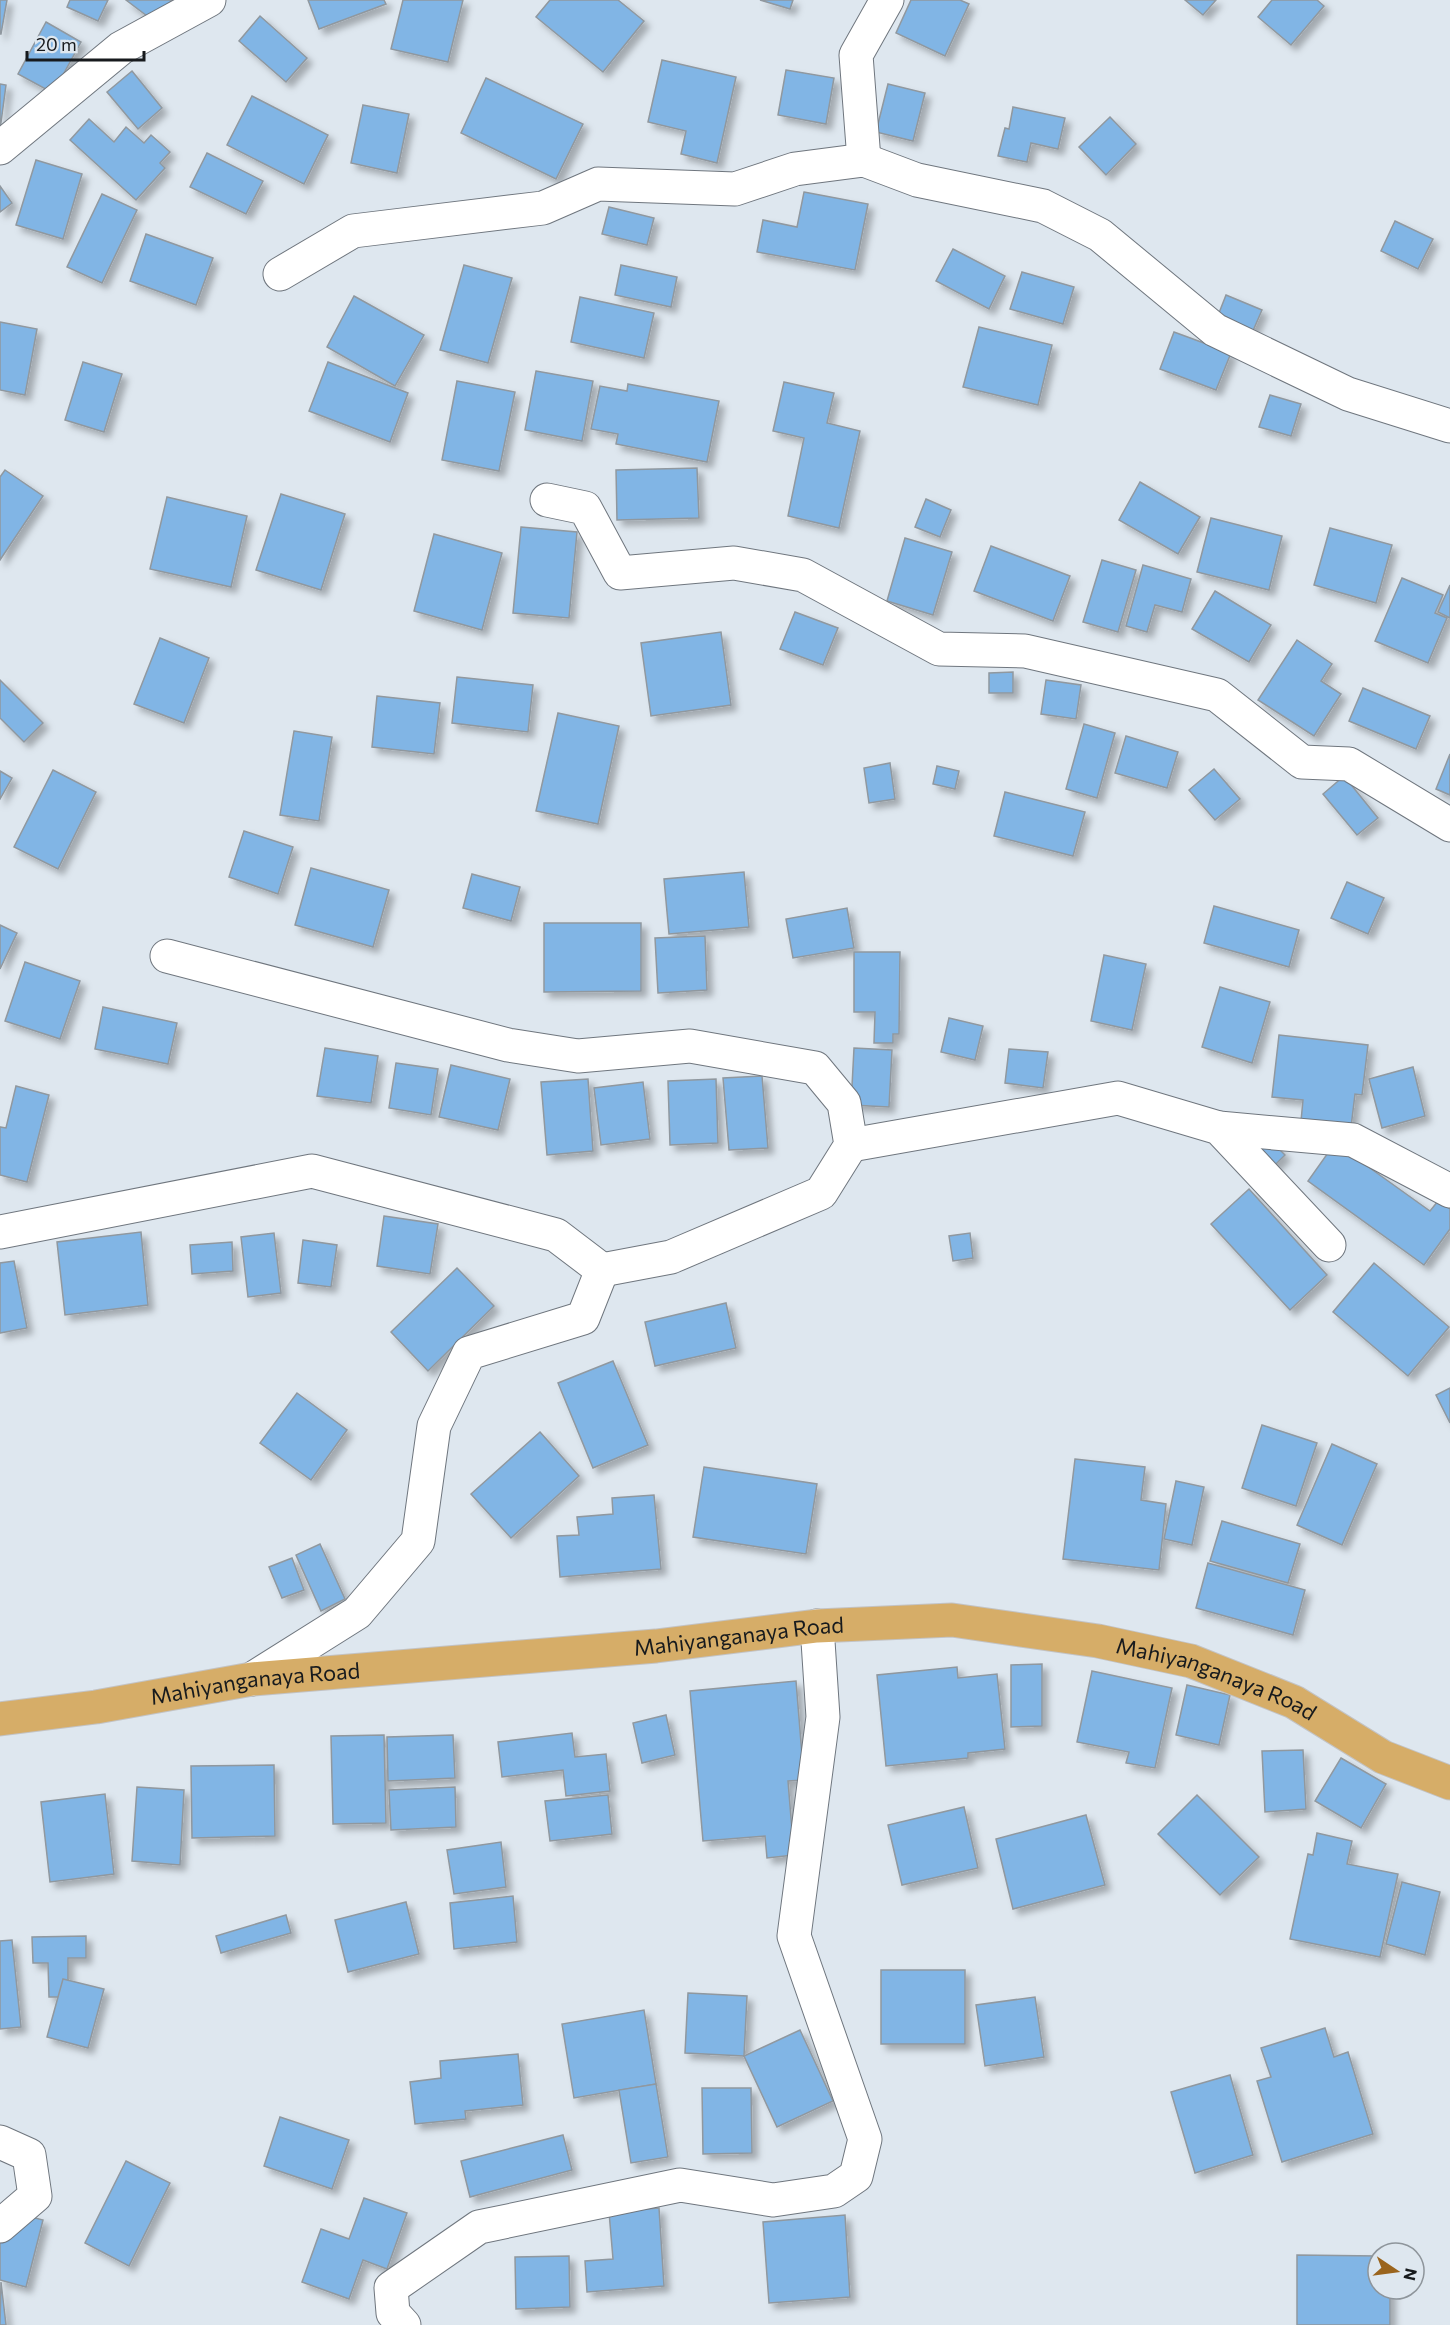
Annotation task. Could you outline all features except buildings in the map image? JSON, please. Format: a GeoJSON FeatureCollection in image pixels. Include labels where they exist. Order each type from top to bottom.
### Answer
{"type":"FeatureCollection","features":[{"type":"Feature","properties":{"kind":"main road","name":"Mahiyanganaya Road"},"geometry":{"type":"LineString","coordinates":[[0,1719],[96,1707],[252,1678],[656,1646],[817,1626],[951,1620],[1098,1641],[1191,1661],[1294,1702],[1383,1757],[1450,1783]]}},
{"type":"Feature","properties":{"kind":"street"},"geometry":{"type":"LineString","coordinates":[[0,148],[121,48],[209,0]]}},
{"type":"Feature","properties":{"kind":"street"},"geometry":{"type":"LineString","coordinates":[[864,160],[856,55],[887,0]]}},
{"type":"Feature","properties":{"kind":"street"},"geometry":{"type":"LineString","coordinates":[[280,274],[353,231],[543,208],[598,184],[735,189],[795,170],[864,160],[917,180],[1043,206],[1100,235],[1215,330],[1348,394],[1450,426]]}},
{"type":"Feature","properties":{"kind":"street"},"geometry":{"type":"LineString","coordinates":[[548,500],[585,508],[620,573],[734,563],[803,575],[939,649],[1025,651],[1217,695],[1302,762],[1349,764],[1450,825]]}},
{"type":"Feature","properties":{"kind":"street"},"geometry":{"type":"LineString","coordinates":[[0,1233],[312,1171],[556,1235],[602,1270],[671,1257],[821,1193],[850,1145],[844,1103],[815,1068],[690,1046],[578,1056],[507,1045],[167,956]]}},
{"type":"Feature","properties":{"kind":"street"},"geometry":{"type":"LineString","coordinates":[[850,1145],[1118,1098],[1219,1128],[1353,1140],[1450,1191]]}},
{"type":"Feature","properties":{"kind":"street"},"geometry":{"type":"LineString","coordinates":[[1219,1128],[1329,1245]]}},
{"type":"Feature","properties":{"kind":"street"},"geometry":{"type":"LineString","coordinates":[[252,1678],[357,1613],[418,1541],[434,1426],[469,1353],[583,1318],[602,1270]]}},
{"type":"Feature","properties":{"kind":"street"},"geometry":{"type":"LineString","coordinates":[[404,2325],[393,2313],[391,2288],[478,2227],[680,2185],[773,2200],[834,2191],[855,2176],[866,2139],[794,1936],[823,1718],[817,1626]]}},
{"type":"Feature","properties":{"kind":"street"},"geometry":{"type":"LineString","coordinates":[[0,2142],[29,2155],[35,2196],[0,2226]]}}]}
